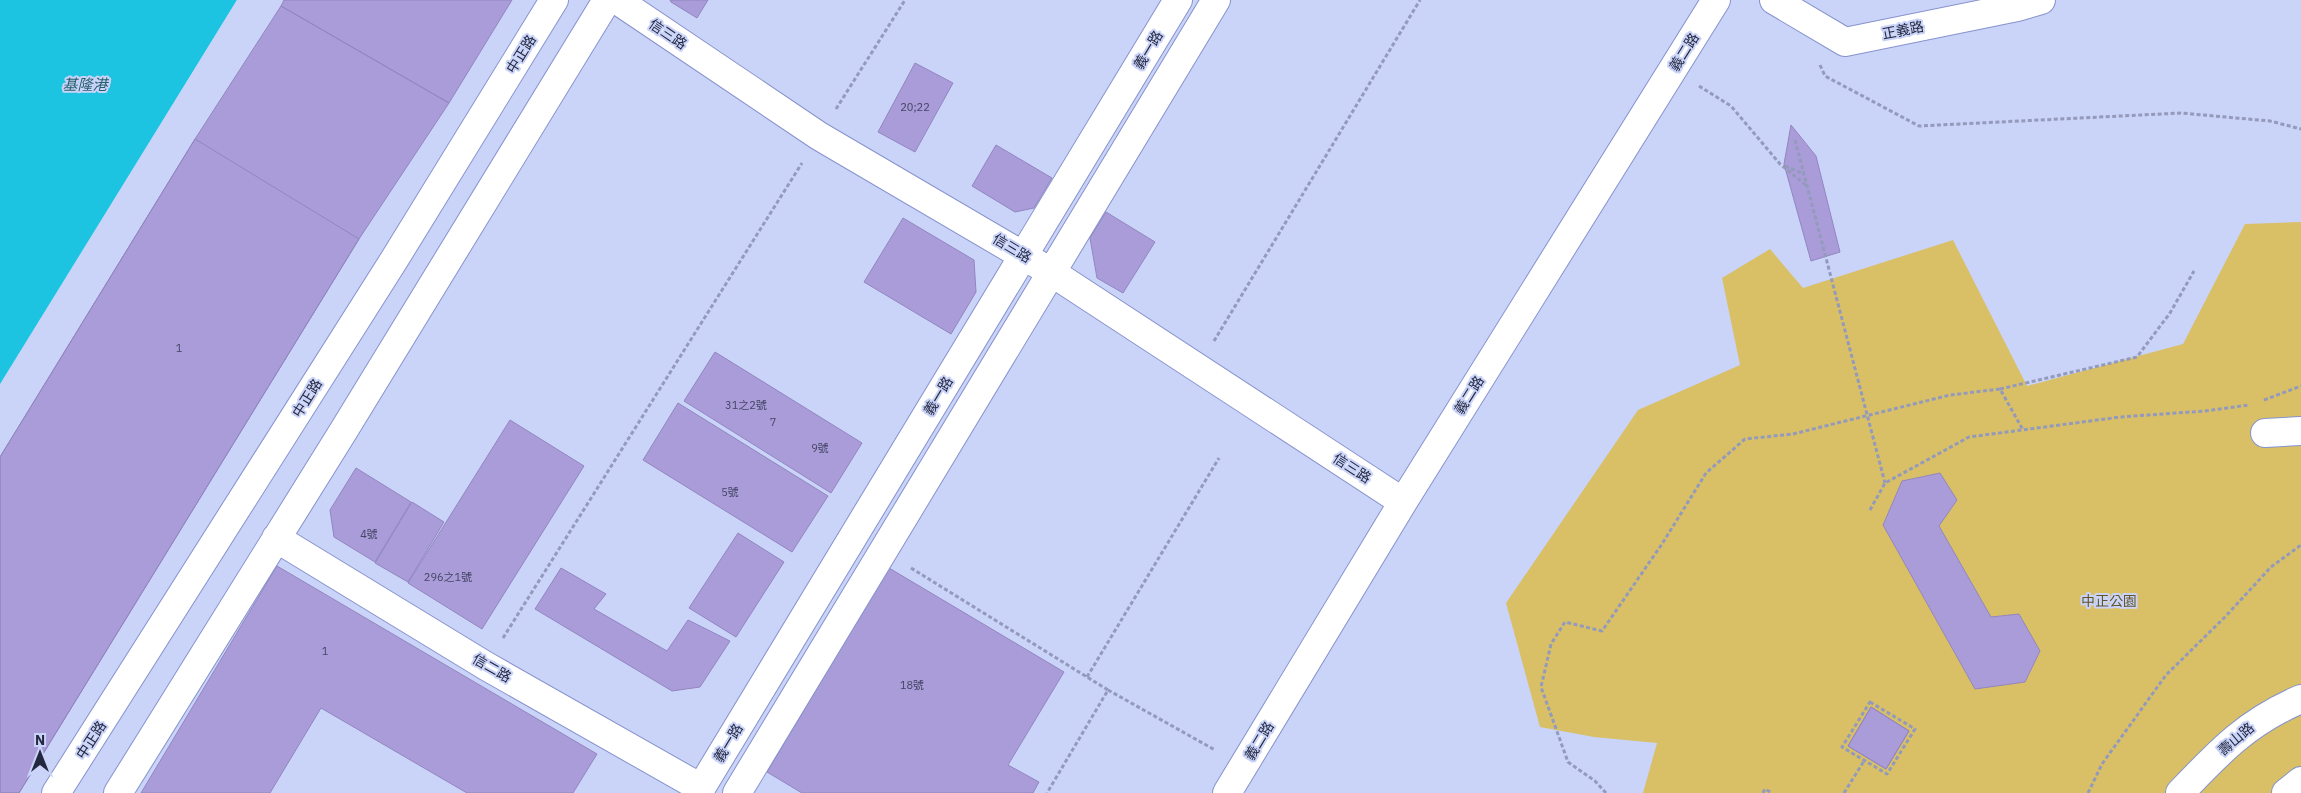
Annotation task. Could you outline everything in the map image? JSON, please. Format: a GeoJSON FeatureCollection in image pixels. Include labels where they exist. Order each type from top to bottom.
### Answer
{"type":"FeatureCollection","features":[{"type":"Feature","properties":{"kind":"street","name":"中正路"},"geometry":{"type":"LineString","coordinates":[[56,793],[373,294],[554,0]]}},
{"type":"Feature","properties":{"kind":"street"},"geometry":{"type":"LineString","coordinates":[[118,793],[607,0]]}},
{"type":"Feature","properties":{"kind":"street","name":"信三路"},"geometry":{"type":"LineString","coordinates":[[617,0],[819,136],[1024,255],[1403,502]]}},
{"type":"Feature","properties":{"kind":"street","name":"義一路"},"geometry":{"type":"LineString","coordinates":[[703,791],[1178,0]]}},
{"type":"Feature","properties":{"kind":"street"},"geometry":{"type":"LineString","coordinates":[[737,793],[1216,0]]}},
{"type":"Feature","properties":{"kind":"street","name":"義二路"},"geometry":{"type":"LineString","coordinates":[[1227,793],[1403,502],[1716,0]]}},
{"type":"Feature","properties":{"kind":"street","name":"正義路"},"geometry":{"type":"LineString","coordinates":[[1774,0],[1845,42],[2017,7],[2041,0]]}},
{"type":"Feature","properties":{"kind":"street"},"geometry":{"type":"LineString","coordinates":[[2265,433],[2301,431]]}},
{"type":"Feature","properties":{"kind":"street","name":"信二路"},"geometry":{"type":"LineString","coordinates":[[276,538],[486,666],[703,791]]}},
{"type":"Feature","properties":{"kind":"street","name":"壽山路"},"geometry":{"type":"LineString","coordinates":[[2180,793],[2223,748],[2244,730],[2267,715],[2301,699]]}},
{"type":"Feature","properties":{"kind":"street"},"geometry":{"type":"LineString","coordinates":[[2286,793],[2301,782]]}},
{"type":"Feature","properties":{"kind":"path"},"geometry":{"type":"LineString","coordinates":[[486,666],[905,0]]}},
{"type":"Feature","properties":{"kind":"path"},"geometry":{"type":"LineString","coordinates":[[1198,368],[1420,0]]}},
{"type":"Feature","properties":{"kind":"path"},"geometry":{"type":"LineString","coordinates":[[1817,58],[1825,76],[1919,126],[2181,113],[2270,121],[2301,129]]}},
{"type":"Feature","properties":{"kind":"path"},"geometry":{"type":"LineString","coordinates":[[1673,70],[1731,106],[1780,164],[1807,186]]}},
{"type":"Feature","properties":{"kind":"path"},"geometry":{"type":"LineString","coordinates":[[1795,140],[1885,483]]}},
{"type":"Feature","properties":{"kind":"path"},"geometry":{"type":"LineString","coordinates":[[1780,164],[1804,174]]}},
{"type":"Feature","properties":{"kind":"path"},"geometry":{"type":"LineString","coordinates":[[1606,793],[1595,781],[1568,762],[1541,687],[1551,644],[1565,622],[1602,631],[1662,544],[1706,473],[1745,440],[1793,434],[1950,395],[2000,389],[2137,357],[2170,313],[2194,271]]}},
{"type":"Feature","properties":{"kind":"path"},"geometry":{"type":"LineString","coordinates":[[2263,400],[2301,386]]}},
{"type":"Feature","properties":{"kind":"path"},"geometry":{"type":"LineString","coordinates":[[2000,389],[2023,430]]}},
{"type":"Feature","properties":{"kind":"path"},"geometry":{"type":"LineString","coordinates":[[1870,510],[1885,483],[1969,437],[2120,417],[2205,411],[2255,404]]}},
{"type":"Feature","properties":{"kind":"path"},"geometry":{"type":"LineString","coordinates":[[1864,415],[1869,420]]}},
{"type":"Feature","properties":{"kind":"path"},"geometry":{"type":"LineString","coordinates":[[1086,677],[1218,458]]}},
{"type":"Feature","properties":{"kind":"path"},"geometry":{"type":"LineString","coordinates":[[2088,793],[2102,764],[2166,675],[2225,617],[2271,567],[2301,545]]}},
{"type":"Feature","properties":{"kind":"path"},"geometry":{"type":"LineString","coordinates":[[883,550],[1086,677],[1244,766]]}},
{"type":"Feature","properties":{"kind":"path"},"geometry":{"type":"LineString","coordinates":[[1046,793],[1108,690]]}},
{"type":"Feature","properties":{"kind":"path"},"geometry":{"type":"LineString","coordinates":[[1870,702],[1915,729],[1888,774],[1864,760],[1842,747],[1870,702]]}},
{"type":"Feature","properties":{"kind":"path"},"geometry":{"type":"LineString","coordinates":[[1844,793],[1864,760]]}},
{"type":"Feature","properties":{"kind":"path"},"geometry":{"type":"LineString","coordinates":[[1763,793],[1765,789],[1772,793]]}},
{"type":"Feature","properties":{"kind":"green space","name":"中正公園"},"geometry":{"type":"Polygon","coordinates":[[[2301,222],[2301,793],[1643,793],[1657,743],[1594,737],[1540,727],[1506,603],[1638,410],[1740,365],[1722,278],[1770,249],[1803,288],[1953,240],[2027,386],[2183,344],[2245,224],[2301,222]]]}},
{"type":"Feature","properties":{"kind":"water","name":"基隆港"},"geometry":{"type":"Polygon","coordinates":[[[0,0],[237,0],[0,384],[0,0]]]}},
{"type":"Feature","properties":{"kind":"pier"},"geometry":{"type":"Polygon","coordinates":[[[237,0],[239,1],[166,121],[0,386],[237,0]]]}},
{"type":"Feature","properties":{"kind":"building"},"geometry":{"type":"Polygon","coordinates":[[[284,0],[512,0],[449,103],[281,6],[284,0]]]}},
{"type":"Feature","properties":{"kind":"building"},"geometry":{"type":"Polygon","coordinates":[[[670,0],[708,0],[697,18],[670,0]]]}},
{"type":"Feature","properties":{"kind":"building"},"geometry":{"type":"Polygon","coordinates":[[[281,6],[449,103],[359,239],[19,793],[0,793],[0,457],[195,139],[281,6]]]}},
{"type":"Feature","properties":{"kind":"building"},"geometry":{"type":"Polygon","coordinates":[[[915,63],[953,83],[915,152],[878,132],[915,63]]]}},
{"type":"Feature","properties":{"kind":"building"},"geometry":{"type":"Polygon","coordinates":[[[1791,125],[1816,156],[1840,252],[1811,261],[1784,164],[1791,125]]]}},
{"type":"Feature","properties":{"kind":"building"},"geometry":{"type":"Polygon","coordinates":[[[195,139],[359,239],[19,793],[0,793],[0,457],[195,139]]]}},
{"type":"Feature","properties":{"kind":"building"},"geometry":{"type":"Polygon","coordinates":[[[996,145],[1052,178],[1034,208],[1015,212],[972,186],[996,145]]]}},
{"type":"Feature","properties":{"kind":"building"},"geometry":{"type":"Polygon","coordinates":[[[1106,212],[1155,242],[1123,293],[1097,278],[1090,238],[1106,212]]]}},
{"type":"Feature","properties":{"kind":"building"},"geometry":{"type":"Polygon","coordinates":[[[903,218],[974,260],[976,292],[951,334],[864,282],[903,218]]]}},
{"type":"Feature","properties":{"kind":"building"},"geometry":{"type":"Polygon","coordinates":[[[715,352],[862,443],[831,493],[684,401],[715,352]]]}},
{"type":"Feature","properties":{"kind":"building"},"geometry":{"type":"Polygon","coordinates":[[[678,403],[828,496],[792,552],[643,460],[678,403]]]}},
{"type":"Feature","properties":{"kind":"building"},"geometry":{"type":"Polygon","coordinates":[[[510,420],[584,466],[482,629],[408,583],[510,420]]]}},
{"type":"Feature","properties":{"kind":"building"},"geometry":{"type":"Polygon","coordinates":[[[356,468],[411,502],[375,562],[334,537],[330,510],[356,468]]]}},
{"type":"Feature","properties":{"kind":"building"},"geometry":{"type":"Polygon","coordinates":[[[1940,473],[1957,500],[1939,526],[1991,617],[2019,614],[2040,651],[2025,682],[1975,689],[1883,525],[1902,481],[1940,473]]]}},
{"type":"Feature","properties":{"kind":"building"},"geometry":{"type":"Polygon","coordinates":[[[412,502],[444,522],[408,582],[375,563],[412,502]]]}},
{"type":"Feature","properties":{"kind":"building"},"geometry":{"type":"Polygon","coordinates":[[[738,533],[784,562],[736,637],[689,608],[738,533]]]}},
{"type":"Feature","properties":{"kind":"building"},"geometry":{"type":"Polygon","coordinates":[[[277,566],[597,754],[573,793],[467,793],[321,708],[270,793],[141,793],[277,566]]]}},
{"type":"Feature","properties":{"kind":"building"},"geometry":{"type":"Polygon","coordinates":[[[561,568],[606,594],[594,609],[667,651],[688,620],[730,641],[700,687],[672,691],[535,609],[561,568]]]}},
{"type":"Feature","properties":{"kind":"building"},"geometry":{"type":"Polygon","coordinates":[[[889,568],[1064,672],[1008,765],[1039,782],[1033,793],[802,793],[767,772],[889,568]]]}},
{"type":"Feature","properties":{"kind":"building"},"geometry":{"type":"Polygon","coordinates":[[[1871,707],[1909,731],[1886,769],[1848,746],[1871,707]]]}},
{"type":"Feature","properties":{"kind":"building"},"geometry":{"type":"Polygon","coordinates":[[[1871,707],[1909,731],[1886,769],[1848,746],[1871,707]]]}}]}
